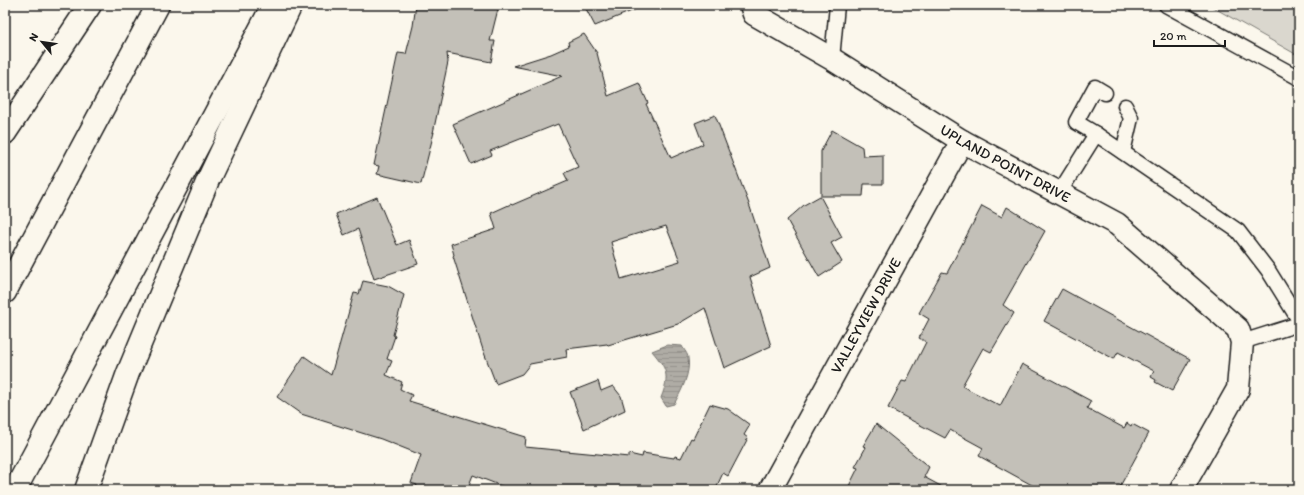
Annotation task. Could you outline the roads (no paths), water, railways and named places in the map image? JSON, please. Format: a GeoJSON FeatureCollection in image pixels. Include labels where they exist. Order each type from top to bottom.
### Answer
{"type":"FeatureCollection","features":[{"type":"Feature","properties":{"kind":"main road"},"geometry":{"type":"LineString","coordinates":[[5,133],[90,5]]}},
{"type":"Feature","properties":{"kind":"main road"},"geometry":{"type":"LineString","coordinates":[[5,292],[158,5]]}},
{"type":"Feature","properties":{"kind":"main road"},"geometry":{"type":"LineString","coordinates":[[15,490],[273,5]]}},
{"type":"Feature","properties":{"kind":"main road"},"geometry":{"type":"LineString","coordinates":[[86,490],[128,373],[208,180],[291,5]]}},
{"type":"Feature","properties":{"kind":"main road","name":"UPLAND POINT DRIVE"},"geometry":{"type":"LineString","coordinates":[[751,5],[754,14],[832,59],[962,140],[1117,224],[1238,330],[1242,342]]}},
{"type":"Feature","properties":{"kind":"main road","name":"VALLEYVIEW DRIVE"},"geometry":{"type":"LineString","coordinates":[[770,490],[962,140]]}},
{"type":"Feature","properties":{"kind":"main road"},"geometry":{"type":"LineString","coordinates":[[1181,490],[1238,389],[1242,342]]}},
{"type":"Feature","properties":{"kind":"lane"},"geometry":{"type":"LineString","coordinates":[[832,59],[837,5]]}},
{"type":"Feature","properties":{"kind":"lane"},"geometry":{"type":"LineString","coordinates":[[1166,5],[1299,78]]}},
{"type":"Feature","properties":{"kind":"lane"},"geometry":{"type":"LineString","coordinates":[[1105,93],[1095,87],[1076,122],[1123,152],[1238,231],[1268,270],[1299,320]]}},
{"type":"Feature","properties":{"kind":"lane"},"geometry":{"type":"LineString","coordinates":[[1123,152],[1130,118],[1125,106]]}},
{"type":"Feature","properties":{"kind":"lane"},"geometry":{"type":"LineString","coordinates":[[1059,193],[1096,134]]}},
{"type":"Feature","properties":{"kind":"lane"},"geometry":{"type":"LineString","coordinates":[[1242,342],[1299,324]]}}]}
